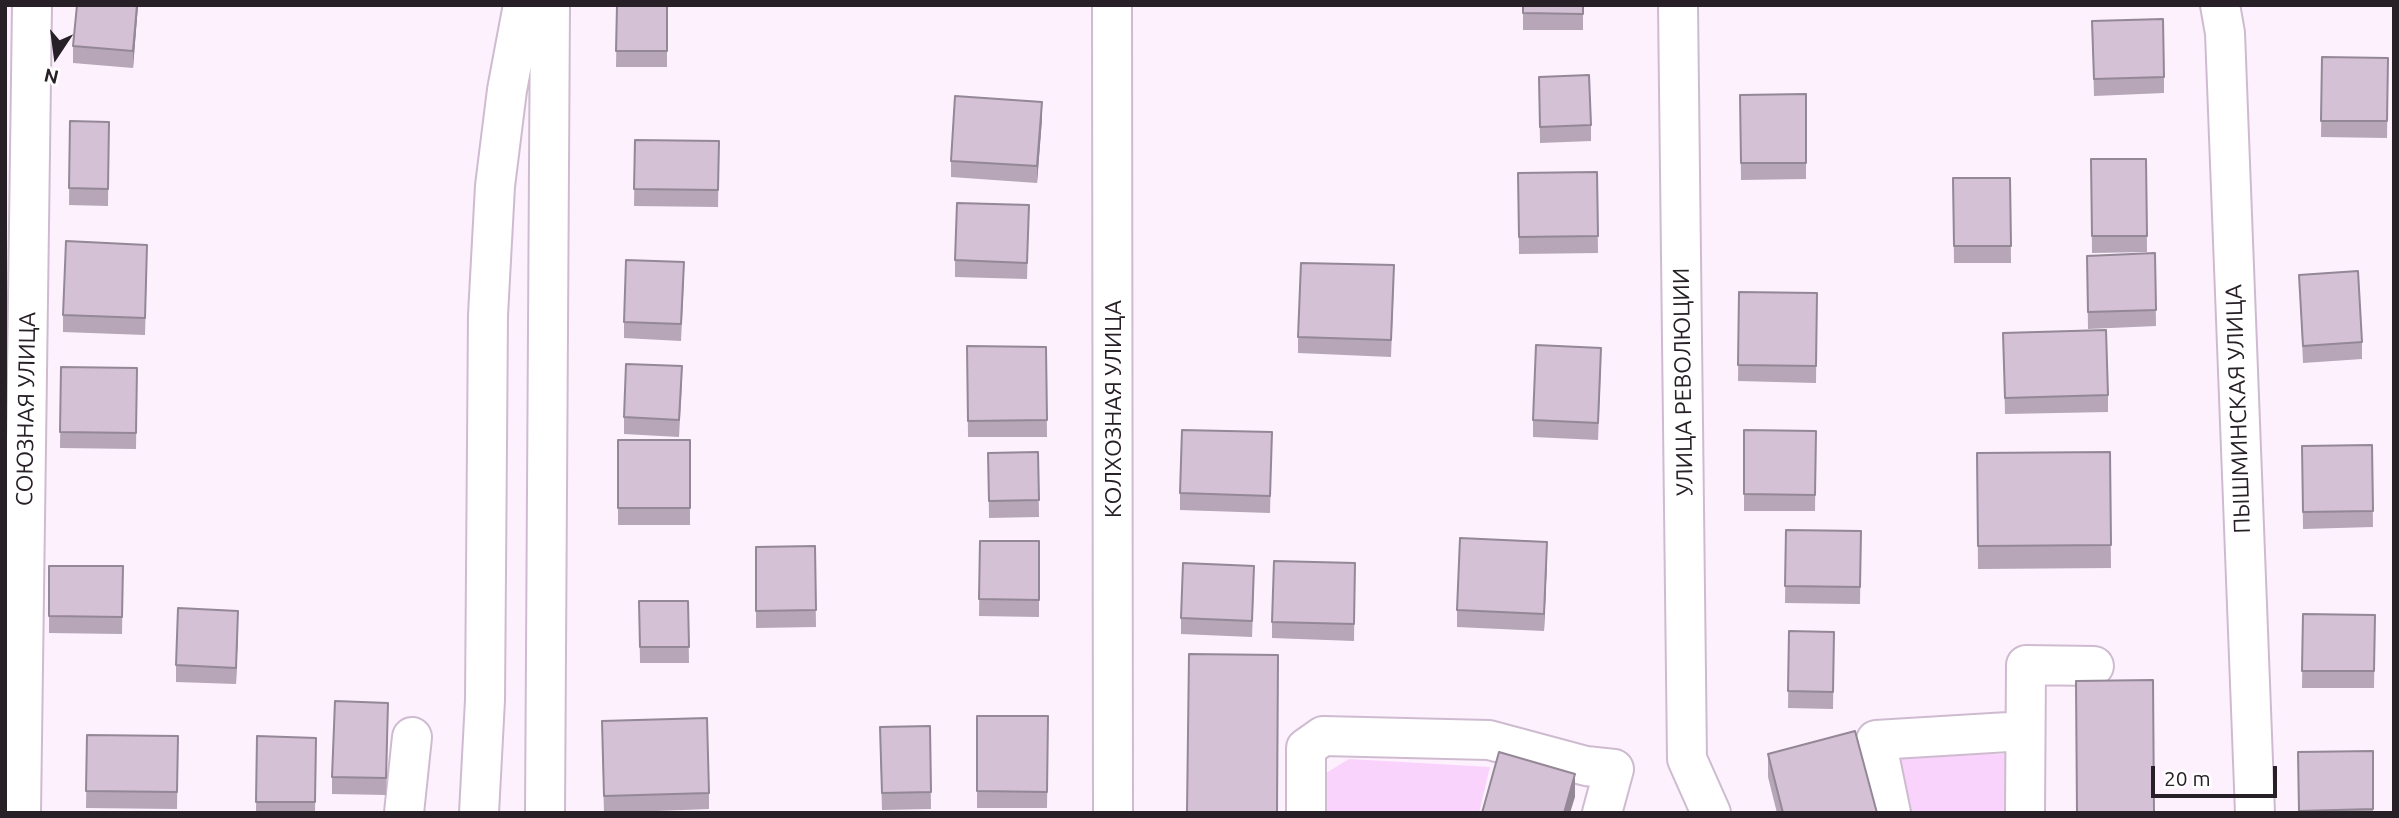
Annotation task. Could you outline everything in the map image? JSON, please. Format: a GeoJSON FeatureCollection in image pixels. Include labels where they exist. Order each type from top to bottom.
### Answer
{"type":"FeatureCollection","features":[{"type":"Feature","properties":{"kind":"street","name":"СОЮЗНАЯ УЛИЦА"},"geometry":{"type":"LineString","coordinates":[[21,813],[32,5]]}},
{"type":"Feature","properties":{"kind":"street"},"geometry":{"type":"LineString","coordinates":[[479,813],[485,700],[488,315],[495,186],[523,5]]}},
{"type":"Feature","properties":{"kind":"street"},"geometry":{"type":"LineString","coordinates":[[545,813],[550,5]]}},
{"type":"Feature","properties":{"kind":"street","name":"КОЛХОЗНАЯ УЛИЦА"},"geometry":{"type":"LineString","coordinates":[[1112,5],[1113,813]]}},
{"type":"Feature","properties":{"kind":"street","name":"УЛИЦА РЕВОЛЮЦИИ"},"geometry":{"type":"LineString","coordinates":[[1678,5],[1688,759],[1711,813]]}},
{"type":"Feature","properties":{"kind":"street","name":"ПЫШМИНСКАЯ УЛИЦА"},"geometry":{"type":"LineString","coordinates":[[2220,5],[2225,44],[2255,813]]}},
{"type":"Feature","properties":{"kind":"street"},"geometry":{"type":"LineString","coordinates":[[2025,813],[2026,665],[2094,666]]}},
{"type":"Feature","properties":{"kind":"street"},"geometry":{"type":"LineString","coordinates":[[1891,813],[1877,740],[2025,731]]}},
{"type":"Feature","properties":{"kind":"street"},"geometry":{"type":"LineString","coordinates":[[1306,813],[1306,748],[1323,736],[1489,740],[1586,766],[1614,769],[1602,813]]}},
{"type":"Feature","properties":{"kind":"street"},"geometry":{"type":"LineString","coordinates":[[404,813],[412,737]]}},
{"type":"Feature","properties":{"kind":"shaded area"},"geometry":{"type":"Polygon","coordinates":[[[2007,754],[2006,813],[1908,813],[1900,755],[2007,754]]]}},
{"type":"Feature","properties":{"kind":"shaded area"},"geometry":{"type":"Polygon","coordinates":[[[1349,759],[1490,767],[1479,813],[1320,813],[1321,776],[1349,759]]]}},
{"type":"Feature","properties":{"kind":"building"},"geometry":{"type":"Polygon","coordinates":[[[77,5],[137,5],[133,51],[73,46],[77,5]]]}},
{"type":"Feature","properties":{"kind":"building"},"geometry":{"type":"Polygon","coordinates":[[[617,5],[667,5],[667,51],[616,51],[617,5]]]}},
{"type":"Feature","properties":{"kind":"building"},"geometry":{"type":"Polygon","coordinates":[[[1523,5],[1583,5],[1583,14],[1523,13],[1523,5]]]}},
{"type":"Feature","properties":{"kind":"building"},"geometry":{"type":"Polygon","coordinates":[[[2163,19],[2164,77],[2094,79],[2092,21],[2163,19]]]}},
{"type":"Feature","properties":{"kind":"building"},"geometry":{"type":"Polygon","coordinates":[[[2322,57],[2388,58],[2387,121],[2321,121],[2322,57]]]}},
{"type":"Feature","properties":{"kind":"building"},"geometry":{"type":"Polygon","coordinates":[[[1589,75],[1591,125],[1540,127],[1539,77],[1589,75]]]}},
{"type":"Feature","properties":{"kind":"building"},"geometry":{"type":"Polygon","coordinates":[[[1806,94],[1806,163],[1741,163],[1740,95],[1806,94]]]}},
{"type":"Feature","properties":{"kind":"building"},"geometry":{"type":"Polygon","coordinates":[[[955,96],[1042,102],[1037,166],[951,161],[955,96]]]}},
{"type":"Feature","properties":{"kind":"building"},"geometry":{"type":"Polygon","coordinates":[[[70,121],[109,122],[108,189],[69,188],[70,121]]]}},
{"type":"Feature","properties":{"kind":"building"},"geometry":{"type":"Polygon","coordinates":[[[635,140],[719,141],[718,190],[634,189],[635,140]]]}},
{"type":"Feature","properties":{"kind":"building"},"geometry":{"type":"Polygon","coordinates":[[[2091,159],[2146,159],[2147,236],[2092,236],[2091,159]]]}},
{"type":"Feature","properties":{"kind":"building"},"geometry":{"type":"Polygon","coordinates":[[[1597,172],[1598,236],[1519,237],[1518,173],[1597,172]]]}},
{"type":"Feature","properties":{"kind":"building"},"geometry":{"type":"Polygon","coordinates":[[[1953,178],[2010,178],[2011,246],[1954,246],[1953,178]]]}},
{"type":"Feature","properties":{"kind":"building"},"geometry":{"type":"Polygon","coordinates":[[[957,203],[1029,205],[1027,263],[955,260],[957,203]]]}},
{"type":"Feature","properties":{"kind":"building"},"geometry":{"type":"Polygon","coordinates":[[[66,241],[147,245],[145,318],[63,315],[66,241]]]}},
{"type":"Feature","properties":{"kind":"building"},"geometry":{"type":"Polygon","coordinates":[[[2155,253],[2156,310],[2088,312],[2087,256],[2155,253]]]}},
{"type":"Feature","properties":{"kind":"building"},"geometry":{"type":"Polygon","coordinates":[[[626,260],[684,262],[681,324],[624,322],[626,260]]]}},
{"type":"Feature","properties":{"kind":"building"},"geometry":{"type":"Polygon","coordinates":[[[1301,263],[1394,265],[1391,340],[1298,337],[1301,263]]]}},
{"type":"Feature","properties":{"kind":"building"},"geometry":{"type":"Polygon","coordinates":[[[2358,271],[2362,342],[2303,346],[2299,275],[2358,271]]]}},
{"type":"Feature","properties":{"kind":"building"},"geometry":{"type":"Polygon","coordinates":[[[1739,292],[1817,293],[1816,366],[1738,365],[1739,292]]]}},
{"type":"Feature","properties":{"kind":"building"},"geometry":{"type":"Polygon","coordinates":[[[2106,330],[2108,395],[2005,398],[2003,333],[2106,330]]]}},
{"type":"Feature","properties":{"kind":"building"},"geometry":{"type":"Polygon","coordinates":[[[1536,345],[1601,348],[1598,423],[1533,420],[1536,345]]]}},
{"type":"Feature","properties":{"kind":"building"},"geometry":{"type":"Polygon","coordinates":[[[967,346],[1046,347],[1047,420],[968,421],[967,346]]]}},
{"type":"Feature","properties":{"kind":"building"},"geometry":{"type":"Polygon","coordinates":[[[626,364],[682,366],[679,420],[624,417],[626,364]]]}},
{"type":"Feature","properties":{"kind":"building"},"geometry":{"type":"Polygon","coordinates":[[[61,367],[137,368],[136,433],[60,432],[61,367]]]}},
{"type":"Feature","properties":{"kind":"building"},"geometry":{"type":"Polygon","coordinates":[[[1182,430],[1272,432],[1270,496],[1180,493],[1182,430]]]}},
{"type":"Feature","properties":{"kind":"building"},"geometry":{"type":"Polygon","coordinates":[[[1744,430],[1816,431],[1815,495],[1744,494],[1744,430]]]}},
{"type":"Feature","properties":{"kind":"building"},"geometry":{"type":"Polygon","coordinates":[[[618,440],[690,440],[690,508],[618,508],[618,440]]]}},
{"type":"Feature","properties":{"kind":"building"},"geometry":{"type":"Polygon","coordinates":[[[2372,445],[2373,511],[2303,512],[2302,446],[2372,445]]]}},
{"type":"Feature","properties":{"kind":"building"},"geometry":{"type":"Polygon","coordinates":[[[1038,452],[1039,500],[989,501],[988,453],[1038,452]]]}},
{"type":"Feature","properties":{"kind":"building"},"geometry":{"type":"Polygon","coordinates":[[[2110,452],[2111,545],[1978,546],[1977,453],[2110,452]]]}},
{"type":"Feature","properties":{"kind":"building"},"geometry":{"type":"Polygon","coordinates":[[[1786,530],[1861,531],[1860,587],[1785,586],[1786,530]]]}},
{"type":"Feature","properties":{"kind":"building"},"geometry":{"type":"Polygon","coordinates":[[[1460,538],[1547,542],[1544,614],[1457,610],[1460,538]]]}},
{"type":"Feature","properties":{"kind":"building"},"geometry":{"type":"Polygon","coordinates":[[[980,541],[1039,541],[1039,600],[979,599],[980,541]]]}},
{"type":"Feature","properties":{"kind":"building"},"geometry":{"type":"Polygon","coordinates":[[[815,546],[816,610],[756,611],[756,547],[815,546]]]}},
{"type":"Feature","properties":{"kind":"building"},"geometry":{"type":"Polygon","coordinates":[[[1274,561],[1355,563],[1354,624],[1272,622],[1274,561]]]}},
{"type":"Feature","properties":{"kind":"building"},"geometry":{"type":"Polygon","coordinates":[[[1183,563],[1254,566],[1252,621],[1181,618],[1183,563]]]}},
{"type":"Feature","properties":{"kind":"building"},"geometry":{"type":"Polygon","coordinates":[[[49,566],[123,566],[122,617],[49,616],[49,566]]]}},
{"type":"Feature","properties":{"kind":"building"},"geometry":{"type":"Polygon","coordinates":[[[639,601],[688,601],[689,647],[640,647],[639,601]]]}},
{"type":"Feature","properties":{"kind":"building"},"geometry":{"type":"Polygon","coordinates":[[[178,608],[238,611],[236,668],[176,665],[178,608]]]}},
{"type":"Feature","properties":{"kind":"building"},"geometry":{"type":"Polygon","coordinates":[[[2303,614],[2375,615],[2374,671],[2302,671],[2303,614]]]}},
{"type":"Feature","properties":{"kind":"building"},"geometry":{"type":"Polygon","coordinates":[[[1789,631],[1834,632],[1833,692],[1788,691],[1789,631]]]}},
{"type":"Feature","properties":{"kind":"building"},"geometry":{"type":"Polygon","coordinates":[[[1189,654],[1278,655],[1277,813],[1187,813],[1189,654]]]}},
{"type":"Feature","properties":{"kind":"building"},"geometry":{"type":"Polygon","coordinates":[[[2153,680],[2154,813],[2077,813],[2076,681],[2153,680]]]}},
{"type":"Feature","properties":{"kind":"building"},"geometry":{"type":"Polygon","coordinates":[[[335,701],[388,703],[386,778],[332,777],[335,701]]]}},
{"type":"Feature","properties":{"kind":"building"},"geometry":{"type":"Polygon","coordinates":[[[977,716],[1048,716],[1047,792],[977,791],[977,716]]]}},
{"type":"Feature","properties":{"kind":"building"},"geometry":{"type":"Polygon","coordinates":[[[707,718],[709,793],[604,796],[602,721],[707,718]]]}},
{"type":"Feature","properties":{"kind":"building"},"geometry":{"type":"Polygon","coordinates":[[[930,726],[931,792],[882,793],[880,727],[930,726]]]}},
{"type":"Feature","properties":{"kind":"building"},"geometry":{"type":"Polygon","coordinates":[[[1855,731],[1877,813],[1783,813],[1768,754],[1855,731]]]}},
{"type":"Feature","properties":{"kind":"building"},"geometry":{"type":"Polygon","coordinates":[[[87,735],[178,736],[177,792],[86,791],[87,735]]]}},
{"type":"Feature","properties":{"kind":"building"},"geometry":{"type":"Polygon","coordinates":[[[257,736],[316,738],[315,802],[256,802],[257,736]]]}},
{"type":"Feature","properties":{"kind":"building"},"geometry":{"type":"Polygon","coordinates":[[[2373,751],[2373,809],[2299,811],[2298,752],[2373,751]]]}},
{"type":"Feature","properties":{"kind":"building"},"geometry":{"type":"Polygon","coordinates":[[[1499,752],[1575,774],[1564,813],[1482,813],[1499,752]]]}}]}
